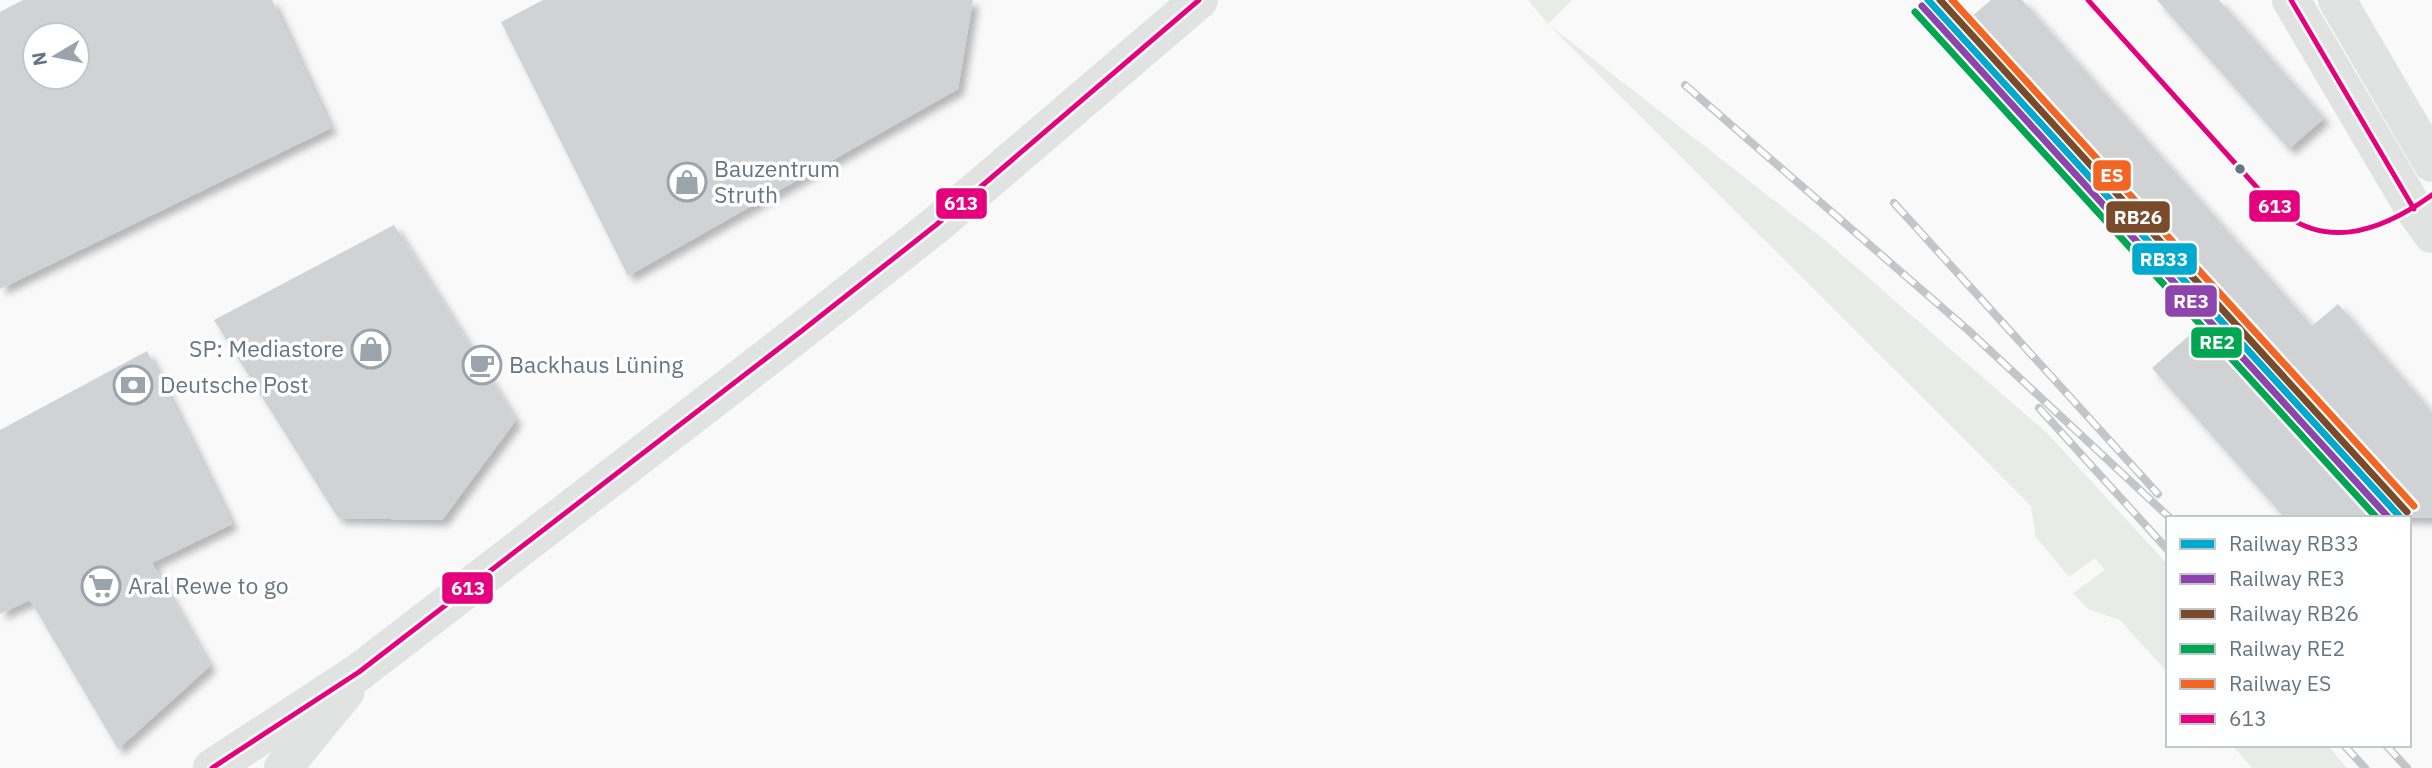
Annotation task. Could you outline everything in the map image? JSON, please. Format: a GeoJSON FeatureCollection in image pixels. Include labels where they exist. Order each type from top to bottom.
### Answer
{"type":"FeatureCollection","features":[{"type":"Feature","properties":{"kind":"main road"},"geometry":{"type":"LineString","coordinates":[[212,768],[359,672],[936,225],[1199,0]]}},
{"type":"Feature","properties":{"kind":"main road"},"geometry":{"type":"LineString","coordinates":[[2291,0],[2432,234]]}},
{"type":"Feature","properties":{"kind":"main road"},"geometry":{"type":"LineString","coordinates":[[2337,0],[2432,163]]}},
{"type":"Feature","properties":{"kind":"main road"},"geometry":{"type":"LineString","coordinates":[[283,768],[327,718],[359,672]]}},
{"type":"Feature","properties":{"kind":"shaded area"},"geometry":{"type":"Polygon","coordinates":[[[1528,0],[1572,0],[1548,24],[1528,0]]]}},
{"type":"Feature","properties":{"kind":"shaded area"},"geometry":{"type":"Polygon","coordinates":[[[1548,24],[1826,241],[2047,433],[2166,563],[2166,671],[2120,620],[2088,609],[2073,593],[2105,570],[2095,558],[2069,577],[2036,537],[2031,506],[1548,24]]]}},
{"type":"Feature","properties":{"kind":"shaded area"},"geometry":{"type":"Polygon","coordinates":[[[2234,747],[2329,747],[2347,768],[2252,768],[2234,747]]]}},
{"type":"Feature","properties":{"kind":"building"},"geometry":{"type":"Polygon","coordinates":[[[23,0],[272,0],[331,128],[0,289],[0,12],[23,0]]]}},
{"type":"Feature","properties":{"kind":"building","name":"Bauzentrum Struth"},"geometry":{"type":"Polygon","coordinates":[[[543,0],[973,0],[958,89],[628,276],[501,22],[543,0]]]}},
{"type":"Feature","properties":{"kind":"building"},"geometry":{"type":"Polygon","coordinates":[[[1991,0],[2022,0],[2312,326],[2338,304],[2432,412],[2432,518],[2283,516],[2152,368],[2226,303],[1970,18],[1991,0]]]}},
{"type":"Feature","properties":{"kind":"building"},"geometry":{"type":"Polygon","coordinates":[[[2157,0],[2219,0],[2324,118],[2289,149],[2157,0]]]}},
{"type":"Feature","properties":{"kind":"building"},"geometry":{"type":"Polygon","coordinates":[[[394,225],[516,420],[442,520],[338,518],[214,320],[394,225]]]}},
{"type":"Feature","properties":{"kind":"building"},"geometry":{"type":"Polygon","coordinates":[[[147,351],[232,524],[152,563],[210,666],[118,749],[30,600],[0,614],[0,430],[147,351]]]}},
{"type":"Feature","properties":{"kind":"railway"},"geometry":{"type":"LineString","coordinates":[[1685,85],[1968,330],[2168,516]]}},
{"type":"Feature","properties":{"kind":"railway"},"geometry":{"type":"LineString","coordinates":[[1894,203],[2158,494]]}},
{"type":"Feature","properties":{"kind":"railway"},"geometry":{"type":"LineString","coordinates":[[2039,408],[2166,548]]}},
{"type":"Feature","properties":{"kind":"railway"},"geometry":{"type":"LineString","coordinates":[[2346,747],[2365,768]]}},
{"type":"Feature","properties":{"kind":"railway"},"geometry":{"type":"LineString","coordinates":[[2388,747],[2407,768]]}},
{"type":"Feature","properties":{"kind":"rail line","name":"RB33"},"geometry":{"type":"LineString","coordinates":[[1928,0],[2399,516]]}},
{"type":"Feature","properties":{"kind":"rail line","name":"RB26"},"geometry":{"type":"LineString","coordinates":[[1940,0],[2407,512]]}},
{"type":"Feature","properties":{"kind":"rail line","name":"ES"},"geometry":{"type":"LineString","coordinates":[[1952,0],[2414,506]]}},
{"type":"Feature","properties":{"kind":"rail line","name":"RE3"},"geometry":{"type":"LineString","coordinates":[[1922,6],[2387,516]]}},
{"type":"Feature","properties":{"kind":"rail line","name":"RE2"},"geometry":{"type":"LineString","coordinates":[[1915,12],[2375,516]]}},
{"type":"Feature","properties":{"kind":"transit line","name":"613"},"geometry":{"type":"LineString","coordinates":[[212,768],[359,672],[799,333],[936,225],[1199,0]]}},
{"type":"Feature","properties":{"kind":"transit line","name":"613"},"geometry":{"type":"LineString","coordinates":[[2088,0],[2270,202],[2289,218],[2309,228],[2350,232],[2392,219],[2432,195]]}},
{"type":"Feature","properties":{"kind":"transit line","name":"613"},"geometry":{"type":"LineString","coordinates":[[2291,0],[2414,209]]}},
{"type":"Feature","properties":{"kind":"place","name":"Bauzentrum Struth"},"geometry":{"type":"Point","coordinates":[687,182]}},
{"type":"Feature","properties":{"kind":"place","name":"SP: Mediastore"},"geometry":{"type":"Point","coordinates":[371,349]}},
{"type":"Feature","properties":{"kind":"place","name":"Backhaus Lüning"},"geometry":{"type":"Point","coordinates":[482,365]}},
{"type":"Feature","properties":{"kind":"place","name":"Deutsche Post"},"geometry":{"type":"Point","coordinates":[133,385]}},
{"type":"Feature","properties":{"kind":"place","name":"Aral Rewe to go"},"geometry":{"type":"Point","coordinates":[101,586]}}]}
